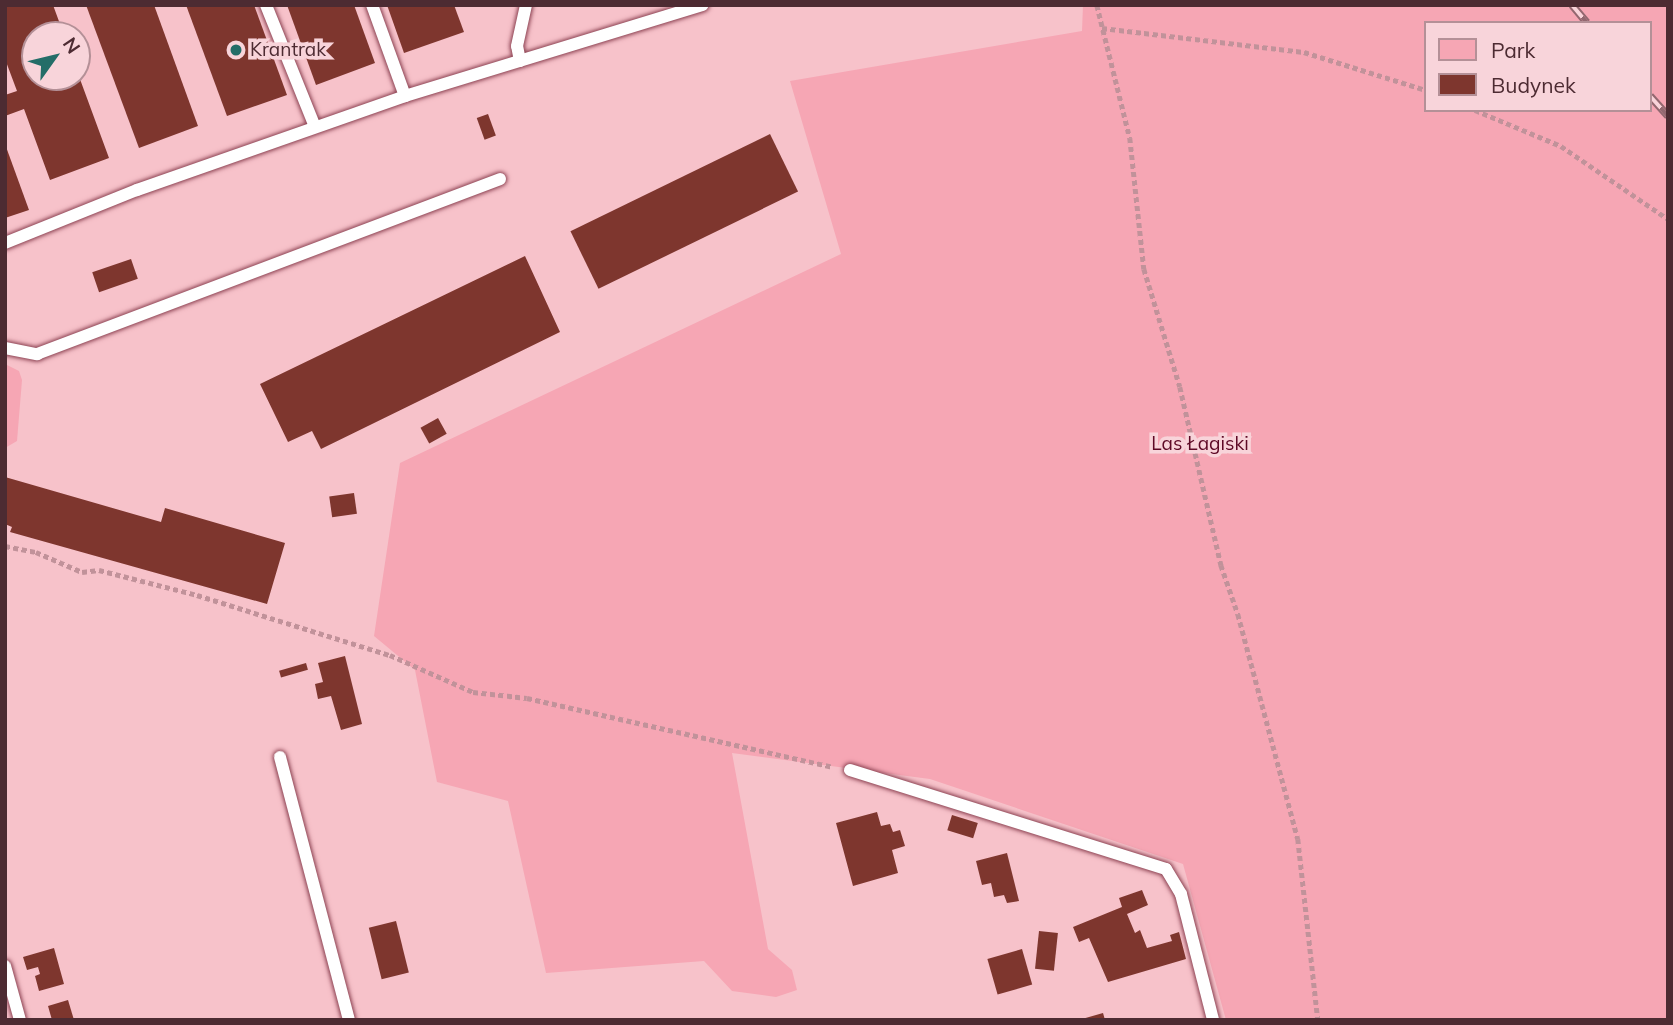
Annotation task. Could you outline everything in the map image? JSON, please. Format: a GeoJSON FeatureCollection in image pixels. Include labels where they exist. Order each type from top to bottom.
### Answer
{"type":"FeatureCollection","features":[{"type":"Feature","properties":{"kind":"lane"},"geometry":{"type":"LineString","coordinates":[[266,5],[315,127]]}},
{"type":"Feature","properties":{"kind":"lane"},"geometry":{"type":"LineString","coordinates":[[372,5],[405,96]]}},
{"type":"Feature","properties":{"kind":"lane"},"geometry":{"type":"LineString","coordinates":[[520,61],[517,46],[526,5]]}},
{"type":"Feature","properties":{"kind":"lane"},"geometry":{"type":"LineString","coordinates":[[5,243],[137,190],[405,96],[702,5]]}},
{"type":"Feature","properties":{"kind":"lane"},"geometry":{"type":"LineString","coordinates":[[5,348],[37,354],[500,179]]}},
{"type":"Feature","properties":{"kind":"lane"},"geometry":{"type":"LineString","coordinates":[[280,757],[349,1020]]}},
{"type":"Feature","properties":{"kind":"lane"},"geometry":{"type":"LineString","coordinates":[[850,771],[1166,869],[1181,894],[1213,1020]]}},
{"type":"Feature","properties":{"kind":"lane"},"geometry":{"type":"LineString","coordinates":[[5,966],[20,1020]]}},
{"type":"Feature","properties":{"kind":"path"},"geometry":{"type":"LineString","coordinates":[[1097,5],[1130,138],[1144,269],[1180,387],[1221,565],[1238,614],[1298,839],[1318,1020]]}},
{"type":"Feature","properties":{"kind":"path"},"geometry":{"type":"LineString","coordinates":[[1102,28],[1304,52],[1424,89]]}},
{"type":"Feature","properties":{"kind":"path"},"geometry":{"type":"LineString","coordinates":[[1480,112],[1561,146],[1668,219]]}},
{"type":"Feature","properties":{"kind":"path"},"geometry":{"type":"LineString","coordinates":[[5,546],[36,552],[82,572],[99,570],[197,595],[390,656],[473,692],[527,698],[673,734],[850,771]]}},
{"type":"Feature","properties":{"kind":"green space","name":"Las Łagiski"},"geometry":{"type":"Polygon","coordinates":[[[1083,5],[1668,5],[1668,1020],[1226,1020],[1183,864],[930,779],[732,753],[768,949],[792,970],[797,990],[776,997],[732,991],[704,961],[546,973],[508,801],[437,782],[415,670],[374,636],[400,463],[841,254],[790,81],[1082,31],[1083,5]]]}},
{"type":"Feature","properties":{"kind":"green space"},"geometry":{"type":"Polygon","coordinates":[[[5,364],[19,371],[22,380],[17,441],[5,448],[5,364]]]}},
{"type":"Feature","properties":{"kind":"building"},"geometry":{"type":"Polygon","coordinates":[[[5,5],[53,5],[59,21],[21,21],[21,91],[84,91],[109,158],[50,180],[24,109],[5,116],[5,95],[17,91],[5,59],[5,5]]]}},
{"type":"Feature","properties":{"kind":"building"},"geometry":{"type":"Polygon","coordinates":[[[86,5],[154,5],[198,126],[139,148],[86,5]]]}},
{"type":"Feature","properties":{"kind":"building","name":"Krantrak"},"geometry":{"type":"Polygon","coordinates":[[[186,5],[254,5],[287,95],[227,116],[186,5]]]}},
{"type":"Feature","properties":{"kind":"building"},"geometry":{"type":"Polygon","coordinates":[[[287,5],[354,5],[375,63],[316,85],[287,5]]]}},
{"type":"Feature","properties":{"kind":"building"},"geometry":{"type":"Polygon","coordinates":[[[387,5],[454,5],[464,32],[404,53],[387,5]]]}},
{"type":"Feature","properties":{"kind":"building"},"geometry":{"type":"Polygon","coordinates":[[[488,114],[496,136],[485,140],[477,118],[488,114]]]}},
{"type":"Feature","properties":{"kind":"building"},"geometry":{"type":"Polygon","coordinates":[[[770,134],[798,192],[599,289],[570,231],[770,134]]]}},
{"type":"Feature","properties":{"kind":"building"},"geometry":{"type":"Polygon","coordinates":[[[5,144],[29,210],[5,218],[5,144]]]}},
{"type":"Feature","properties":{"kind":"building"},"geometry":{"type":"Polygon","coordinates":[[[525,256],[560,332],[321,449],[312,431],[288,442],[260,384],[525,256]]]}},
{"type":"Feature","properties":{"kind":"building"},"geometry":{"type":"Polygon","coordinates":[[[131,259],[138,279],[99,292],[92,272],[131,259]]]}},
{"type":"Feature","properties":{"kind":"building"},"geometry":{"type":"Polygon","coordinates":[[[438,418],[447,434],[429,443],[421,428],[438,418]]]}},
{"type":"Feature","properties":{"kind":"building"},"geometry":{"type":"Polygon","coordinates":[[[5,477],[161,522],[165,508],[285,543],[267,604],[10,532],[12,527],[5,524],[5,477]]]}},
{"type":"Feature","properties":{"kind":"building"},"geometry":{"type":"Polygon","coordinates":[[[354,493],[357,514],[332,517],[329,496],[354,493]]]}},
{"type":"Feature","properties":{"kind":"building"},"geometry":{"type":"Polygon","coordinates":[[[345,656],[362,724],[341,730],[331,696],[318,699],[315,684],[323,682],[318,663],[345,656]]]}},
{"type":"Feature","properties":{"kind":"building"},"geometry":{"type":"Polygon","coordinates":[[[306,663],[308,670],[281,677],[279,671],[306,663]]]}},
{"type":"Feature","properties":{"kind":"building"},"geometry":{"type":"Polygon","coordinates":[[[877,812],[881,826],[890,824],[893,832],[900,830],[905,846],[892,850],[898,873],[853,886],[836,823],[877,812]]]}},
{"type":"Feature","properties":{"kind":"building"},"geometry":{"type":"Polygon","coordinates":[[[952,815],[978,823],[973,838],[947,830],[952,815]]]}},
{"type":"Feature","properties":{"kind":"building"},"geometry":{"type":"Polygon","coordinates":[[[1007,853],[1019,901],[1007,903],[1004,895],[994,897],[991,883],[982,885],[976,861],[1007,853]]]}},
{"type":"Feature","properties":{"kind":"building"},"geometry":{"type":"Polygon","coordinates":[[[1142,890],[1148,905],[1127,914],[1135,933],[1140,930],[1147,948],[1172,941],[1170,935],[1179,932],[1186,959],[1108,982],[1089,938],[1079,942],[1073,927],[1122,907],[1119,898],[1142,890]]]}},
{"type":"Feature","properties":{"kind":"building"},"geometry":{"type":"Polygon","coordinates":[[[396,921],[409,972],[382,979],[369,928],[396,921]]]}},
{"type":"Feature","properties":{"kind":"building"},"geometry":{"type":"Polygon","coordinates":[[[1039,931],[1058,933],[1054,971],[1035,969],[1039,931]]]}},
{"type":"Feature","properties":{"kind":"building"},"geometry":{"type":"Polygon","coordinates":[[[54,948],[64,984],[39,991],[35,976],[40,974],[38,967],[27,970],[23,957],[54,948]]]}},
{"type":"Feature","properties":{"kind":"building"},"geometry":{"type":"Polygon","coordinates":[[[1022,949],[1032,985],[998,994],[987,959],[1022,949]]]}},
{"type":"Feature","properties":{"kind":"building"},"geometry":{"type":"Polygon","coordinates":[[[68,1000],[74,1020],[52,1020],[48,1006],[68,1000]]]}},
{"type":"Feature","properties":{"kind":"building"},"geometry":{"type":"Polygon","coordinates":[[[1103,1013],[1105,1020],[1082,1020],[1082,1019],[1103,1013]]]}},
{"type":"Feature","properties":{"kind":"railway"},"geometry":{"type":"LineString","coordinates":[[1572,5],[1585,21]]}},
{"type":"Feature","properties":{"kind":"railway"},"geometry":{"type":"LineString","coordinates":[[1652,98],[1668,116]]}},
{"type":"Feature","properties":{"kind":"place","name":"Krantrak"},"geometry":{"type":"Point","coordinates":[236,50]}}]}
